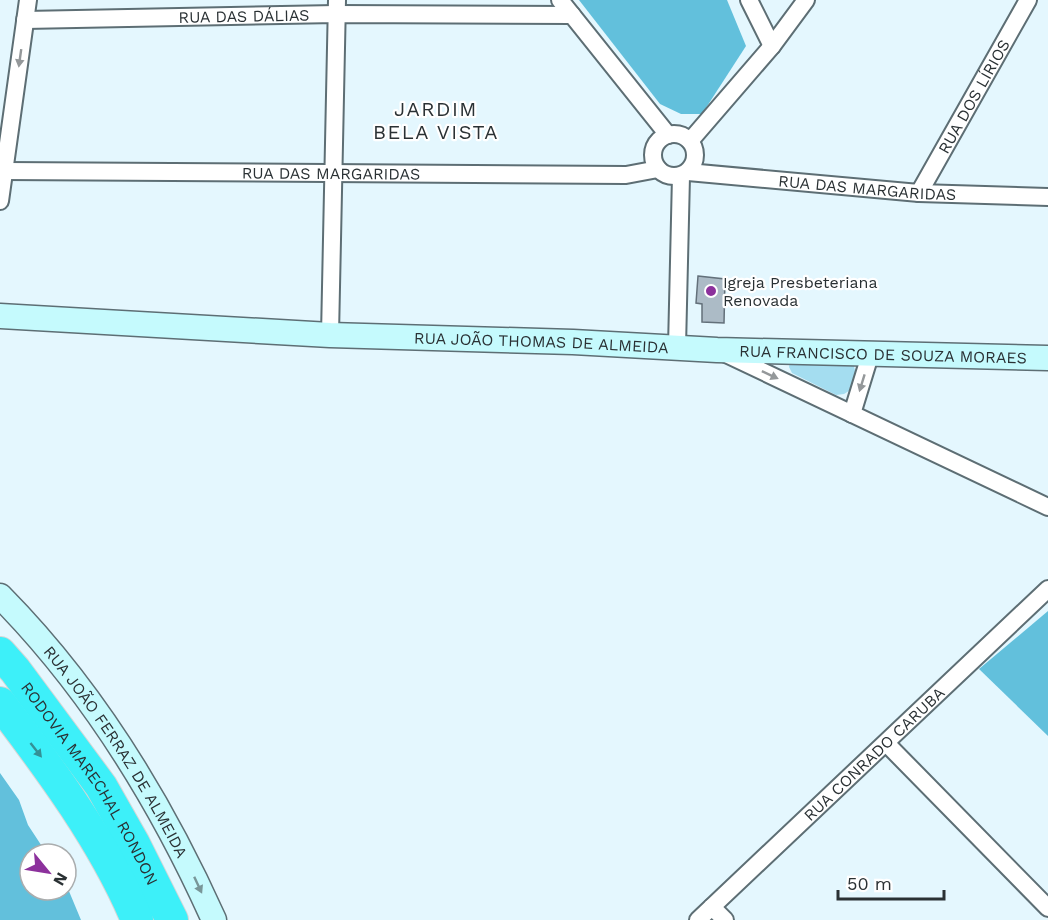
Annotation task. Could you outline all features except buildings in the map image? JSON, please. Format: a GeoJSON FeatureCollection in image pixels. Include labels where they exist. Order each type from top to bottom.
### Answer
{"type":"FeatureCollection","features":[{"type":"Feature","properties":{"kind":"highway","name":"RODOVIA MARECHAL RONDON"},"geometry":{"type":"LineString","coordinates":[[0,653],[101,786],[134,843],[172,920]]}},
{"type":"Feature","properties":{"kind":"highway","name":"RODOVIA MARECHAL RONDON"},"geometry":{"type":"LineString","coordinates":[[0,703],[54,775],[122,884],[137,920]]}},
{"type":"Feature","properties":{"kind":"street"},"geometry":{"type":"LineString","coordinates":[[0,201],[4,171],[7,99],[28,0]]}},
{"type":"Feature","properties":{"kind":"street"},"geometry":{"type":"LineString","coordinates":[[560,0],[668,135]]}},
{"type":"Feature","properties":{"kind":"street"},"geometry":{"type":"LineString","coordinates":[[749,0],[772,46]]}},
{"type":"Feature","properties":{"kind":"street"},"geometry":{"type":"LineString","coordinates":[[690,141],[772,46],[806,0]]}},
{"type":"Feature","properties":{"kind":"street","name":"RUA DOS LÍRIOS"},"geometry":{"type":"LineString","coordinates":[[920,193],[1028,0]]}},
{"type":"Feature","properties":{"kind":"street"},"geometry":{"type":"LineString","coordinates":[[330,335],[337,7]]}},
{"type":"Feature","properties":{"kind":"street","name":"RUA DAS DÁLIAS"},"geometry":{"type":"LineString","coordinates":[[25,20],[337,7],[572,15]]}},
{"type":"Feature","properties":{"kind":"street"},"geometry":{"type":"LineString","coordinates":[[677,347],[684,174],[695,161],[696,154],[690,141],[679,134],[662,138],[653,156],[658,169],[668,176],[684,174]]}},
{"type":"Feature","properties":{"kind":"street","name":"RUA DAS MARGARIDAS"},"geometry":{"type":"LineString","coordinates":[[4,171],[626,175],[658,169]]}},
{"type":"Feature","properties":{"kind":"street","name":"RUA DAS MARGARIDAS"},"geometry":{"type":"LineString","coordinates":[[684,174],[920,193],[1048,197]]}},
{"type":"Feature","properties":{"kind":"street","name":"RUA JOÃO THOMAS DE ALMEIDA"},"geometry":{"type":"LineString","coordinates":[[0,316],[330,335],[717,350],[1048,507]]}},
{"type":"Feature","properties":{"kind":"street","name":"RUA FRANCISCO DE SOUZA MORAES"},"geometry":{"type":"LineString","coordinates":[[717,350],[1048,358]]}},
{"type":"Feature","properties":{"kind":"street"},"geometry":{"type":"LineString","coordinates":[[852,414],[871,352]]}},
{"type":"Feature","properties":{"kind":"street","name":"RUA CONRADO CARUBA"},"geometry":{"type":"LineString","coordinates":[[698,920],[1048,589]]}},
{"type":"Feature","properties":{"kind":"street","name":"RUA JOÃO FERRAZ DE ALMEIDA"},"geometry":{"type":"LineString","coordinates":[[0,596],[66,671],[106,724],[188,863],[214,920]]}},
{"type":"Feature","properties":{"kind":"street"},"geometry":{"type":"LineString","coordinates":[[886,742],[1048,908]]}},
{"type":"Feature","properties":{"kind":"street"},"geometry":{"type":"LineString","coordinates":[[712,907],[725,920]]}},
{"type":"Feature","properties":{"kind":"shaded area"},"geometry":{"type":"Polygon","coordinates":[[[579,0],[727,0],[746,46],[702,114],[681,114],[660,104],[579,0]]]}},
{"type":"Feature","properties":{"kind":"shaded area"},"geometry":{"type":"Polygon","coordinates":[[[790,361],[853,363],[857,377],[852,389],[844,394],[836,395],[792,373],[789,367],[790,361]]]}},
{"type":"Feature","properties":{"kind":"shaded area"},"geometry":{"type":"Polygon","coordinates":[[[1048,611],[1048,736],[979,669],[1048,611]]]}},
{"type":"Feature","properties":{"kind":"shaded area"},"geometry":{"type":"Polygon","coordinates":[[[0,773],[19,800],[28,825],[39,842],[18,842],[18,902],[74,902],[81,920],[0,920],[0,773]]]}},
{"type":"Feature","properties":{"kind":"place","name":"Igreja Presbeteriana Renovada"},"geometry":{"type":"Point","coordinates":[711,291]}},
{"type":"Feature","properties":{"kind":"district","name":"JARDIM BELA VISTA"},"geometry":{"type":"Point","coordinates":[436,120]}}]}
